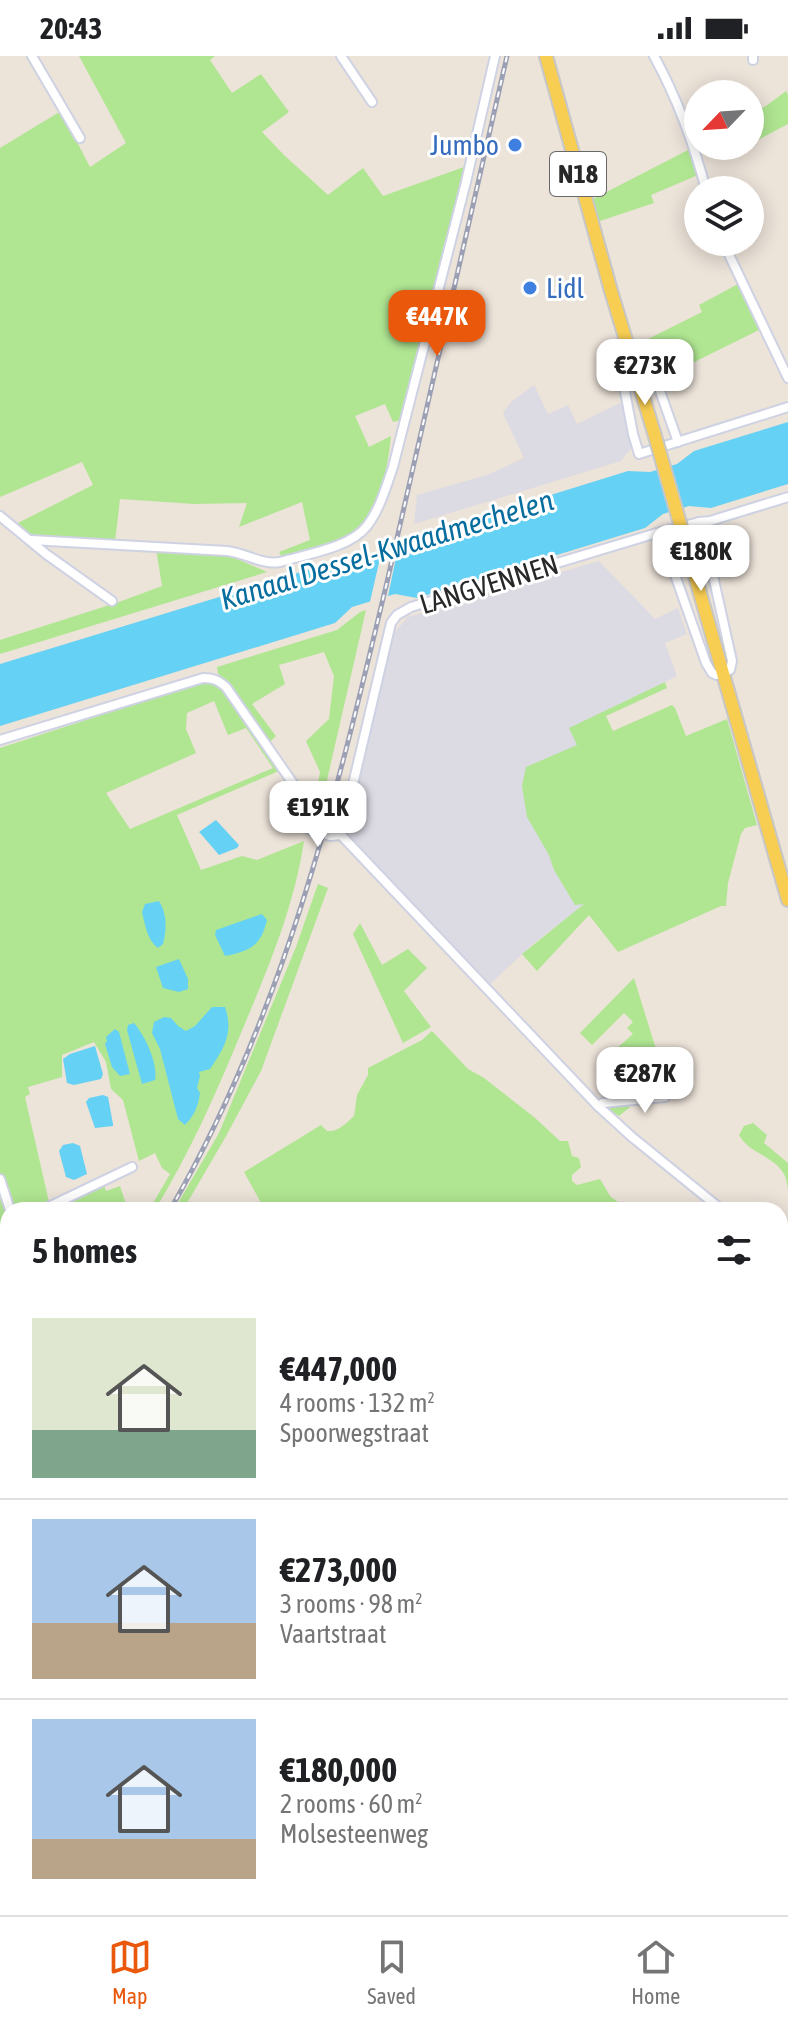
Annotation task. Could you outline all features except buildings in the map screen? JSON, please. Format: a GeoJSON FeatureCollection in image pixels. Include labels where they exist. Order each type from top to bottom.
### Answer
{"type":"FeatureCollection","features":[{"type":"Feature","properties":{"kind":"main road","name":"N18"},"geometry":{"type":"LineString","coordinates":[[546,56],[608,281],[788,900]]}},
{"type":"Feature","properties":{"kind":"street"},"geometry":{"type":"LineString","coordinates":[[32,56],[80,138]]}},
{"type":"Feature","properties":{"kind":"street"},"geometry":{"type":"LineString","coordinates":[[341,56],[372,102]]}},
{"type":"Feature","properties":{"kind":"street"},"geometry":{"type":"LineString","coordinates":[[31,540],[237,552],[269,564],[345,543],[368,525],[384,494],[393,467],[495,56]]}},
{"type":"Feature","properties":{"kind":"street"},"geometry":{"type":"LineString","coordinates":[[654,56],[673,89],[701,176]]}},
{"type":"Feature","properties":{"kind":"street"},"geometry":{"type":"LineString","coordinates":[[730,256],[788,378]]}},
{"type":"Feature","properties":{"kind":"street"},"geometry":{"type":"LineString","coordinates":[[678,442],[649,360],[644,353],[630,351],[620,358],[620,365],[639,454],[678,442],[788,407]]}},
{"type":"Feature","properties":{"kind":"street","name":"LANGVENNEN"},"geometry":{"type":"LineString","coordinates":[[341,835],[391,623],[397,615],[411,607],[788,497]]}},
{"type":"Feature","properties":{"kind":"street"},"geometry":{"type":"LineString","coordinates":[[0,516],[112,601]]}},
{"type":"Feature","properties":{"kind":"street"},"geometry":{"type":"LineString","coordinates":[[660,532],[706,663],[712,673],[723,674],[730,670],[732,661],[699,522]]}},
{"type":"Feature","properties":{"kind":"street"},"geometry":{"type":"LineString","coordinates":[[0,740],[203,678],[217,680],[226,687],[301,795],[306,827],[330,836],[341,835],[598,1106],[712,1202]]}},
{"type":"Feature","properties":{"kind":"street"},"geometry":{"type":"LineString","coordinates":[[598,1106],[666,1095]]}},
{"type":"Feature","properties":{"kind":"street"},"geometry":{"type":"LineString","coordinates":[[59,1202],[132,1167]]}},
{"type":"Feature","properties":{"kind":"street"},"geometry":{"type":"LineString","coordinates":[[0,1179],[7,1202]]}},
{"type":"Feature","properties":{"kind":"shaded area"},"geometry":{"type":"Polygon","coordinates":[[[534,385],[548,414],[568,405],[577,424],[624,401],[632,447],[621,461],[414,524],[417,495],[487,475],[524,458],[503,413],[511,402],[534,385]]]}},
{"type":"Feature","properties":{"kind":"shaded area"},"geometry":{"type":"Polygon","coordinates":[[[599,561],[655,619],[678,608],[687,634],[665,643],[677,676],[570,728],[580,750],[585,904],[533,944],[489,985],[359,851],[351,839],[349,825],[388,651],[394,633],[408,617],[599,561]]]}},
{"type":"Feature","properties":{"kind":"green space"},"geometry":{"type":"Polygon","coordinates":[[[79,56],[215,56],[210,60],[232,93],[261,74],[289,112],[262,132],[328,195],[363,168],[383,196],[464,167],[401,420],[393,422],[385,404],[355,416],[369,447],[391,436],[380,492],[367,517],[348,535],[282,557],[279,552],[310,540],[302,502],[239,527],[247,503],[194,504],[120,499],[115,542],[34,538],[16,524],[93,485],[82,462],[0,497],[0,148],[61,111],[90,167],[126,143],[79,56]]]}},
{"type":"Feature","properties":{"kind":"green space"},"geometry":{"type":"Polygon","coordinates":[[[786,91],[788,124],[764,137],[764,107],[786,91]]]}},
{"type":"Feature","properties":{"kind":"green space"},"geometry":{"type":"Polygon","coordinates":[[[684,152],[684,160],[693,160],[698,175],[684,176],[684,181],[651,195],[654,203],[597,222],[591,200],[684,152]]]}},
{"type":"Feature","properties":{"kind":"green space"},"geometry":{"type":"Polygon","coordinates":[[[738,284],[759,330],[660,379],[640,343],[702,312],[699,305],[738,284]]]}},
{"type":"Feature","properties":{"kind":"green space"},"geometry":{"type":"Polygon","coordinates":[[[156,549],[226,554],[267,572],[0,654],[0,640],[162,586],[156,549]]]}},
{"type":"Feature","properties":{"kind":"green space"},"geometry":{"type":"Polygon","coordinates":[[[366,610],[316,828],[308,823],[307,812],[313,812],[320,772],[306,741],[329,719],[334,676],[324,652],[279,665],[285,684],[252,704],[276,736],[269,743],[218,673],[217,667],[337,630],[366,610]]]}},
{"type":"Feature","properties":{"kind":"green space"},"geometry":{"type":"Polygon","coordinates":[[[212,679],[226,692],[281,770],[177,815],[201,870],[242,856],[257,860],[304,841],[287,915],[260,986],[222,1079],[159,1202],[154,1202],[170,1174],[162,1168],[155,1153],[139,1161],[123,1100],[111,1089],[106,1062],[94,1042],[62,1055],[62,1077],[28,1087],[30,1094],[25,1097],[49,1202],[0,1202],[0,748],[212,679]],[[214,701],[187,713],[186,729],[196,753],[106,793],[130,829],[273,768],[246,728],[228,735],[214,701]]]}},
{"type":"Feature","properties":{"kind":"green space"},"geometry":{"type":"Polygon","coordinates":[[[665,682],[667,688],[606,716],[613,731],[672,705],[686,736],[727,719],[757,825],[745,828],[741,834],[728,883],[726,906],[618,952],[589,915],[537,971],[522,954],[584,904],[575,905],[527,817],[522,786],[526,767],[577,745],[569,728],[665,682]]]}},
{"type":"Feature","properties":{"kind":"green space"},"geometry":{"type":"Polygon","coordinates":[[[318,884],[328,888],[261,1071],[188,1202],[179,1202],[219,1133],[296,947],[318,884]]]}},
{"type":"Feature","properties":{"kind":"green space"},"geometry":{"type":"Polygon","coordinates":[[[360,923],[382,965],[408,949],[427,968],[404,991],[431,1027],[403,1043],[353,934],[360,923]]]}},
{"type":"Feature","properties":{"kind":"green space"},"geometry":{"type":"Polygon","coordinates":[[[634,978],[659,1059],[673,1065],[667,1093],[628,1095],[630,1107],[619,1116],[605,1107],[621,1085],[614,1070],[626,1065],[617,1048],[633,1034],[627,1028],[633,1022],[624,1013],[592,1045],[580,1033],[634,978]]]}},
{"type":"Feature","properties":{"kind":"green space"},"geometry":{"type":"Polygon","coordinates":[[[432,1031],[468,1069],[534,1117],[560,1141],[568,1141],[572,1156],[579,1158],[581,1167],[572,1175],[572,1181],[577,1185],[600,1179],[610,1196],[618,1202],[261,1202],[244,1172],[321,1125],[327,1131],[342,1126],[354,1116],[357,1095],[368,1075],[368,1068],[422,1040],[432,1031]]]}},
{"type":"Feature","properties":{"kind":"green space"},"geometry":{"type":"Polygon","coordinates":[[[753,1123],[767,1135],[764,1143],[788,1163],[788,1189],[781,1169],[749,1147],[739,1135],[744,1126],[753,1123]]]}},
{"type":"Feature","properties":{"kind":"green space"},"geometry":{"type":"Polygon","coordinates":[[[103,1183],[106,1191],[120,1186],[125,1202],[63,1202],[103,1183]]]}},
{"type":"Feature","properties":{"kind":"water"},"geometry":{"type":"Polygon","coordinates":[[[788,422],[788,484],[711,508],[689,506],[663,514],[645,528],[417,598],[395,594],[352,607],[335,623],[0,726],[0,664],[350,557],[373,560],[414,548],[431,532],[628,471],[650,472],[677,464],[694,451],[788,422]]]}},
{"type":"Feature","properties":{"kind":"water"},"geometry":{"type":"Polygon","coordinates":[[[216,820],[239,845],[219,855],[199,832],[216,820]]]}},
{"type":"Feature","properties":{"kind":"water"},"geometry":{"type":"Polygon","coordinates":[[[159,901],[166,927],[163,944],[158,948],[145,927],[142,912],[145,904],[159,901]]]}},
{"type":"Feature","properties":{"kind":"water"},"geometry":{"type":"Polygon","coordinates":[[[262,914],[267,920],[254,946],[225,956],[215,935],[216,930],[262,914]]]}},
{"type":"Feature","properties":{"kind":"water"},"geometry":{"type":"Polygon","coordinates":[[[179,959],[188,979],[188,989],[179,992],[163,988],[156,967],[179,959]]]}},
{"type":"Feature","properties":{"kind":"water"},"geometry":{"type":"Polygon","coordinates":[[[212,1007],[225,1007],[228,1033],[210,1069],[199,1072],[198,1103],[185,1125],[178,1119],[160,1049],[152,1033],[154,1022],[164,1017],[171,1018],[186,1031],[195,1026],[212,1007]]]}},
{"type":"Feature","properties":{"kind":"water"},"geometry":{"type":"Polygon","coordinates":[[[134,1023],[146,1042],[155,1066],[155,1080],[142,1084],[127,1030],[128,1025],[134,1023]]]}},
{"type":"Feature","properties":{"kind":"water"},"geometry":{"type":"Polygon","coordinates":[[[115,1029],[119,1032],[130,1074],[120,1076],[112,1067],[105,1044],[106,1037],[115,1029]]]}},
{"type":"Feature","properties":{"kind":"water"},"geometry":{"type":"Polygon","coordinates":[[[95,1046],[103,1074],[101,1079],[74,1085],[67,1083],[63,1059],[95,1046]]]}},
{"type":"Feature","properties":{"kind":"water"},"geometry":{"type":"Polygon","coordinates":[[[108,1097],[113,1126],[95,1128],[86,1102],[89,1098],[108,1097]]]}},
{"type":"Feature","properties":{"kind":"water"},"geometry":{"type":"Polygon","coordinates":[[[73,1143],[80,1146],[87,1174],[74,1180],[66,1177],[59,1151],[63,1145],[73,1143]]]}},
{"type":"Feature","properties":{"kind":"pier"},"geometry":{"type":"Polygon","coordinates":[[[398,548],[387,601],[369,606],[381,554],[398,548]]]}},
{"type":"Feature","properties":{"kind":"railway"},"geometry":{"type":"LineString","coordinates":[[174,1202],[245,1060],[302,904],[326,825],[387,582],[507,56]]}},
{"type":"Feature","properties":{"kind":"place","name":"Jumbo"},"geometry":{"type":"Point","coordinates":[515,145]}},
{"type":"Feature","properties":{"kind":"place","name":"Lidl"},"geometry":{"type":"Point","coordinates":[530,288]}},
{"type":"Feature","properties":{"kind":"water label","name":"Kanaal Dessel-Kwaadmechelen"},"geometry":{"type":"Point","coordinates":[387,550]}}]}
